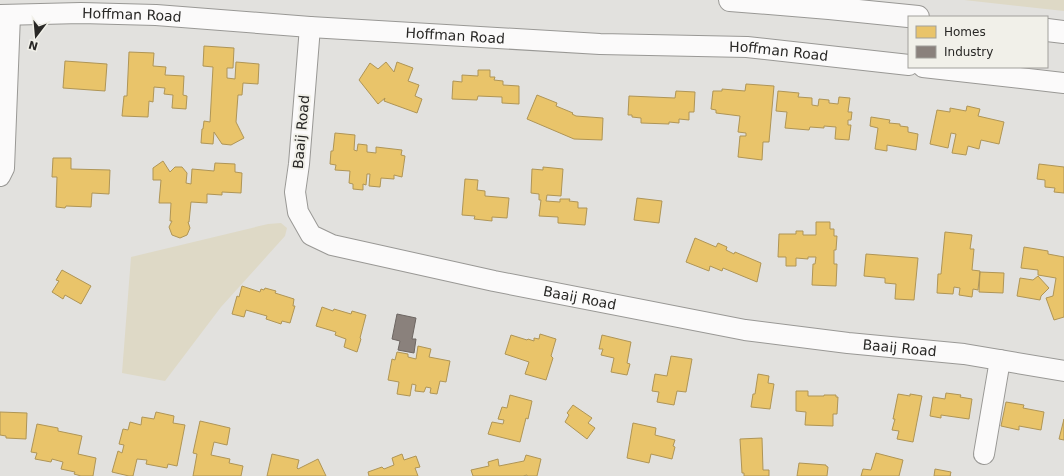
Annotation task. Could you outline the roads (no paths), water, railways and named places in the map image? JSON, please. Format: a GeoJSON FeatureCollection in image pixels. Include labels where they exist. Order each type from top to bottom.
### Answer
{"type":"FeatureCollection","features":[{"type":"Feature","properties":{"kind":"street"},"geometry":{"type":"LineString","coordinates":[[730,0],[822,7],[908,16]]}},
{"type":"Feature","properties":{"kind":"street","name":"Hoffman Road"},"geometry":{"type":"LineString","coordinates":[[5,15],[81,13],[156,15],[310,27],[600,44],[748,48],[908,65]]}},
{"type":"Feature","properties":{"kind":"street"},"geometry":{"type":"LineString","coordinates":[[0,176],[4,168],[5,15]]}},
{"type":"Feature","properties":{"kind":"street","name":"Baaij Road"},"geometry":{"type":"LineString","coordinates":[[310,27],[299,164],[295,192],[298,212],[311,235],[332,245],[494,281],[745,330],[848,343],[964,354],[1064,371]]}},
{"type":"Feature","properties":{"kind":"street"},"geometry":{"type":"LineString","coordinates":[[1048,30],[1064,32]]}},
{"type":"Feature","properties":{"kind":"street"},"geometry":{"type":"LineString","coordinates":[[933,68],[1064,83]]}},
{"type":"Feature","properties":{"kind":"street"},"geometry":{"type":"LineString","coordinates":[[984,454],[1000,360]]}}]}
